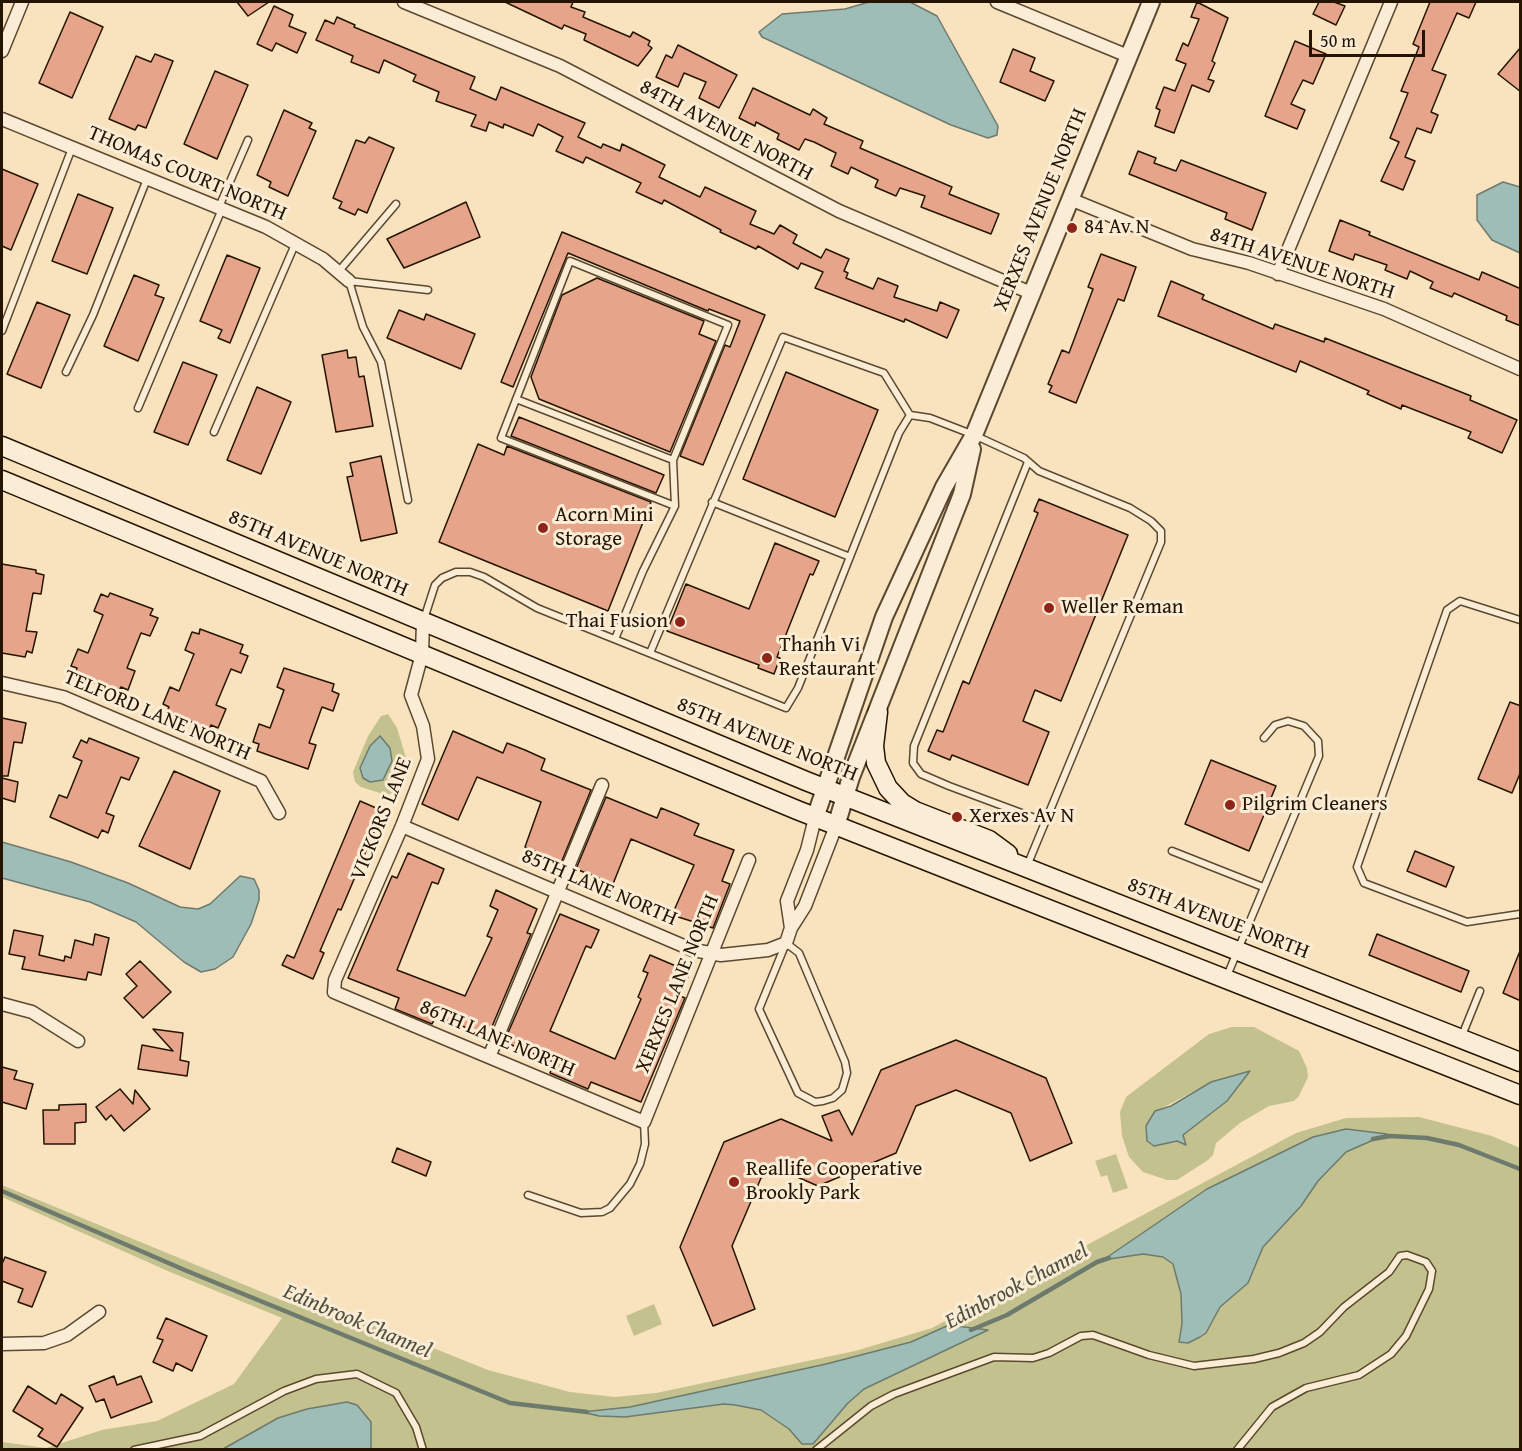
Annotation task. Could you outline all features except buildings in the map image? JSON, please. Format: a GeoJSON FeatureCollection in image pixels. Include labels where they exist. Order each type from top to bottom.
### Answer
{"type":"FeatureCollection","features":[{"type":"Feature","properties":{"kind":"main road","name":"85TH AVENUE NORTH"},"geometry":{"type":"LineString","coordinates":[[2,446],[844,797],[1521,1062]]}},
{"type":"Feature","properties":{"kind":"main road"},"geometry":{"type":"LineString","coordinates":[[2,480],[815,818],[1521,1095]]}},
{"type":"Feature","properties":{"kind":"main road"},"geometry":{"type":"LineString","coordinates":[[878,712],[874,746],[876,763],[888,788],[902,803],[915,811],[989,840],[1026,868]]}},
{"type":"Feature","properties":{"kind":"street"},"geometry":{"type":"LineString","coordinates":[[2,51],[22,2]]}},
{"type":"Feature","properties":{"kind":"street","name":"84TH AVENUE NORTH"},"geometry":{"type":"LineString","coordinates":[[404,2],[560,66],[838,211],[1031,293]]}},
{"type":"Feature","properties":{"kind":"street"},"geometry":{"type":"LineString","coordinates":[[998,2],[1128,57]]}},
{"type":"Feature","properties":{"kind":"street","name":"XERXES AVENUE NORTH"},"geometry":{"type":"LineString","coordinates":[[791,928],[787,901],[884,617],[944,487],[974,435],[1151,2]]}},
{"type":"Feature","properties":{"kind":"street"},"geometry":{"type":"LineString","coordinates":[[1278,274],[1391,2]]}},
{"type":"Feature","properties":{"kind":"street","name":"THOMAS COURT NORTH"},"geometry":{"type":"LineString","coordinates":[[2,119],[221,208],[296,242],[349,281]]}},
{"type":"Feature","properties":{"kind":"street","name":"84TH AVENUE NORTH"},"geometry":{"type":"LineString","coordinates":[[1070,199],[1192,249],[1249,263],[1384,309],[1521,369]]}},
{"type":"Feature","properties":{"kind":"street","name":"XERXES AVENUE NORTH"},"geometry":{"type":"LineString","coordinates":[[786,943],[791,928],[805,906],[836,826],[844,797],[962,494],[974,435]]}},
{"type":"Feature","properties":{"kind":"street","name":"VICKORS LANE"},"geometry":{"type":"LineString","coordinates":[[334,992],[335,980],[402,826],[428,759],[423,726],[411,694],[422,654],[423,622]]}},
{"type":"Feature","properties":{"kind":"street","name":"TELFORD LANE NORTH"},"geometry":{"type":"LineString","coordinates":[[2,683],[63,697],[261,781],[279,813]]}},
{"type":"Feature","properties":{"kind":"street"},"geometry":{"type":"LineString","coordinates":[[489,1057],[602,785]]}},
{"type":"Feature","properties":{"kind":"street","name":"85TH LANE NORTH"},"geometry":{"type":"LineString","coordinates":[[402,826],[710,955],[768,950],[786,943]]}},
{"type":"Feature","properties":{"kind":"street","name":"XERXES LANE NORTH"},"geometry":{"type":"LineString","coordinates":[[644,1122],[749,860]]}},
{"type":"Feature","properties":{"kind":"street","name":"86TH LANE NORTH"},"geometry":{"type":"LineString","coordinates":[[334,992],[644,1122]]}},
{"type":"Feature","properties":{"kind":"street"},"geometry":{"type":"LineString","coordinates":[[2,1004],[32,1012],[78,1041]]}},
{"type":"Feature","properties":{"kind":"street"},"geometry":{"type":"LineString","coordinates":[[2,1344],[44,1343],[67,1335],[99,1312]]}},
{"type":"Feature","properties":{"kind":"lane"},"geometry":{"type":"LineString","coordinates":[[138,408],[248,140]]}},
{"type":"Feature","properties":{"kind":"lane"},"geometry":{"type":"LineString","coordinates":[[2,331],[72,147]]}},
{"type":"Feature","properties":{"kind":"lane"},"geometry":{"type":"LineString","coordinates":[[66,372],[93,315],[147,178]]}},
{"type":"Feature","properties":{"kind":"lane"},"geometry":{"type":"LineString","coordinates":[[338,272],[396,204]]}},
{"type":"Feature","properties":{"kind":"lane"},"geometry":{"type":"LineString","coordinates":[[214,432],[296,242]]}},
{"type":"Feature","properties":{"kind":"lane"},"geometry":{"type":"LineString","coordinates":[[615,639],[643,571],[675,506],[673,460],[728,325],[570,261],[501,438],[675,506]]}},
{"type":"Feature","properties":{"kind":"lane"},"geometry":{"type":"LineString","coordinates":[[408,500],[381,362],[363,327],[349,281],[428,290]]}},
{"type":"Feature","properties":{"kind":"lane"},"geometry":{"type":"LineString","coordinates":[[650,653],[783,337],[884,373],[910,415],[930,418],[974,435],[1028,462],[1039,471],[1130,508],[1151,520],[1161,531],[1161,542],[1043,821],[1026,868]]}},
{"type":"Feature","properties":{"kind":"lane"},"geometry":{"type":"LineString","coordinates":[[516,399],[673,460]]}},
{"type":"Feature","properties":{"kind":"lane"},"geometry":{"type":"LineString","coordinates":[[423,622],[435,585],[442,578],[456,572],[470,572],[484,577],[537,608],[786,708],[798,688],[899,433],[910,415]]}},
{"type":"Feature","properties":{"kind":"lane"},"geometry":{"type":"LineString","coordinates":[[1028,462],[914,746],[913,763],[921,774],[1043,821]]}},
{"type":"Feature","properties":{"kind":"lane"},"geometry":{"type":"LineString","coordinates":[[712,502],[850,557]]}},
{"type":"Feature","properties":{"kind":"lane"},"geometry":{"type":"LineString","coordinates":[[1521,620],[1460,602],[1447,610],[1357,867],[1364,883],[1467,922],[1521,914]]}},
{"type":"Feature","properties":{"kind":"lane"},"geometry":{"type":"LineString","coordinates":[[1226,980],[1318,756],[1318,741],[1304,726],[1288,721],[1275,725],[1264,738]]}},
{"type":"Feature","properties":{"kind":"lane"},"geometry":{"type":"LineString","coordinates":[[1172,851],[1263,887]]}},
{"type":"Feature","properties":{"kind":"lane"},"geometry":{"type":"LineString","coordinates":[[786,943],[799,953],[847,1073],[842,1090],[833,1098],[823,1101],[815,1102],[798,1093],[759,1009],[786,943]]}},
{"type":"Feature","properties":{"kind":"lane"},"geometry":{"type":"LineString","coordinates":[[1461,1038],[1480,990]]}},
{"type":"Feature","properties":{"kind":"lane"},"geometry":{"type":"LineString","coordinates":[[528,1196],[581,1213],[602,1212],[610,1208],[630,1184],[640,1164],[645,1144],[644,1122]]}},
{"type":"Feature","properties":{"kind":"lane"},"geometry":{"type":"LineString","coordinates":[[816,1449],[871,1406],[894,1394],[994,1357],[1033,1358],[1049,1353],[1081,1336],[1092,1335],[1149,1355],[1194,1366],[1254,1359],[1279,1353],[1304,1343],[1320,1332],[1344,1307],[1382,1278],[1400,1256],[1407,1255],[1426,1262],[1432,1271],[1429,1289],[1406,1336],[1391,1354],[1359,1375],[1306,1388],[1272,1407],[1238,1449]]}},
{"type":"Feature","properties":{"kind":"lane"},"geometry":{"type":"LineString","coordinates":[[134,1449],[200,1436],[284,1391],[316,1379],[357,1374],[396,1394],[416,1427],[423,1449]]}},
{"type":"Feature","properties":{"kind":"shaded area"},"geometry":{"type":"Polygon","coordinates":[[[388,714],[397,728],[406,758],[398,784],[393,793],[386,795],[361,787],[355,782],[353,772],[368,736],[381,716],[388,714]]]}},
{"type":"Feature","properties":{"kind":"shaded area"},"geometry":{"type":"Polygon","coordinates":[[[1232,1027],[1254,1027],[1299,1051],[1307,1068],[1308,1077],[1299,1096],[1294,1101],[1269,1106],[1240,1123],[1216,1143],[1213,1155],[1208,1160],[1177,1180],[1167,1180],[1143,1172],[1129,1157],[1122,1136],[1120,1112],[1126,1097],[1209,1034],[1232,1027]],[[1250,1072],[1211,1082],[1155,1112],[1177,1141],[1186,1145],[1183,1135],[1227,1101],[1250,1072]]]}},
{"type":"Feature","properties":{"kind":"shaded area"},"geometry":{"type":"Polygon","coordinates":[[[1419,1117],[1492,1136],[1520,1148],[1520,1449],[2,1449],[2,1442],[46,1448],[102,1430],[157,1421],[234,1384],[282,1318],[170,1272],[2,1197],[2,1185],[291,1304],[299,1294],[488,1370],[570,1392],[615,1397],[656,1393],[855,1351],[932,1328],[1296,1133],[1346,1118],[1419,1117]]]}},
{"type":"Feature","properties":{"kind":"shaded area"},"geometry":{"type":"Polygon","coordinates":[[[1116,1154],[1128,1188],[1113,1193],[1107,1175],[1101,1177],[1095,1161],[1116,1154]]]}},
{"type":"Feature","properties":{"kind":"shaded area"},"geometry":{"type":"Polygon","coordinates":[[[654,1304],[662,1324],[634,1336],[626,1316],[654,1304]]]}},
{"type":"Feature","properties":{"kind":"water"},"geometry":{"type":"Polygon","coordinates":[[[869,2],[910,2],[937,16],[998,126],[997,135],[988,138],[951,125],[762,37],[759,32],[782,14],[845,9],[869,2]]]}},
{"type":"Feature","properties":{"kind":"water"},"geometry":{"type":"Polygon","coordinates":[[[1503,182],[1520,187],[1520,253],[1492,240],[1477,220],[1477,195],[1503,182]]]}},
{"type":"Feature","properties":{"kind":"water"},"geometry":{"type":"Polygon","coordinates":[[[380,736],[390,748],[392,761],[383,780],[370,782],[363,778],[360,768],[370,746],[380,736]]]}},
{"type":"Feature","properties":{"kind":"water"},"geometry":{"type":"Polygon","coordinates":[[[2,842],[71,862],[128,883],[180,907],[198,909],[210,904],[240,876],[254,879],[259,890],[259,900],[251,924],[233,957],[215,969],[201,972],[184,962],[136,922],[90,902],[2,878],[2,842]]]}},
{"type":"Feature","properties":{"kind":"water"},"geometry":{"type":"Polygon","coordinates":[[[1250,1071],[1227,1101],[1183,1135],[1186,1145],[1177,1141],[1154,1146],[1147,1141],[1146,1126],[1155,1111],[1171,1106],[1211,1082],[1250,1071]]]}},
{"type":"Feature","properties":{"kind":"water"},"geometry":{"type":"Polygon","coordinates":[[[1346,1129],[1387,1134],[1346,1152],[1318,1181],[1301,1206],[1263,1247],[1248,1283],[1220,1307],[1206,1333],[1200,1337],[1188,1343],[1179,1342],[1182,1324],[1181,1294],[1173,1264],[1163,1257],[1143,1254],[1103,1260],[1207,1189],[1313,1137],[1346,1129]]]}},
{"type":"Feature","properties":{"kind":"water"},"geometry":{"type":"Polygon","coordinates":[[[949,1325],[988,1330],[864,1389],[848,1403],[813,1444],[802,1444],[789,1429],[761,1410],[735,1405],[724,1404],[625,1417],[599,1416],[582,1412],[630,1407],[826,1364],[911,1342],[949,1325]]]}},
{"type":"Feature","properties":{"kind":"water"},"geometry":{"type":"Polygon","coordinates":[[[347,1402],[357,1405],[371,1422],[371,1449],[223,1449],[278,1418],[307,1409],[347,1402]]]}},
{"type":"Feature","properties":{"kind":"waterway","name":"Edinbrook Channel"},"geometry":{"type":"LineString","coordinates":[[1373,1139],[1390,1136],[1427,1138],[1459,1145],[1520,1169]]}},
{"type":"Feature","properties":{"kind":"waterway","name":"Edinbrook Channel"},"geometry":{"type":"LineString","coordinates":[[2,1191],[187,1271],[510,1403],[587,1412]]}},
{"type":"Feature","properties":{"kind":"waterway","name":"Edinbrook Channel"},"geometry":{"type":"LineString","coordinates":[[971,1330],[1007,1315],[1097,1262],[1109,1258]]}},
{"type":"Feature","properties":{"kind":"place","name":"84 Av N"},"geometry":{"type":"Point","coordinates":[1072,228]}},
{"type":"Feature","properties":{"kind":"place","name":"Acorn Mini Storage"},"geometry":{"type":"Point","coordinates":[543,528]}},
{"type":"Feature","properties":{"kind":"place","name":"Weller Reman"},"geometry":{"type":"Point","coordinates":[1049,608]}},
{"type":"Feature","properties":{"kind":"place","name":"Thai Fusion"},"geometry":{"type":"Point","coordinates":[680,622]}},
{"type":"Feature","properties":{"kind":"place","name":"Thanh Vi Restaurant"},"geometry":{"type":"Point","coordinates":[767,658]}},
{"type":"Feature","properties":{"kind":"place","name":"Pilgrim Cleaners"},"geometry":{"type":"Point","coordinates":[1230,805]}},
{"type":"Feature","properties":{"kind":"place","name":"Xerxes Av N"},"geometry":{"type":"Point","coordinates":[957,817]}},
{"type":"Feature","properties":{"kind":"place","name":"Reallife Cooperative Brookly Park"},"geometry":{"type":"Point","coordinates":[734,1182]}}]}
